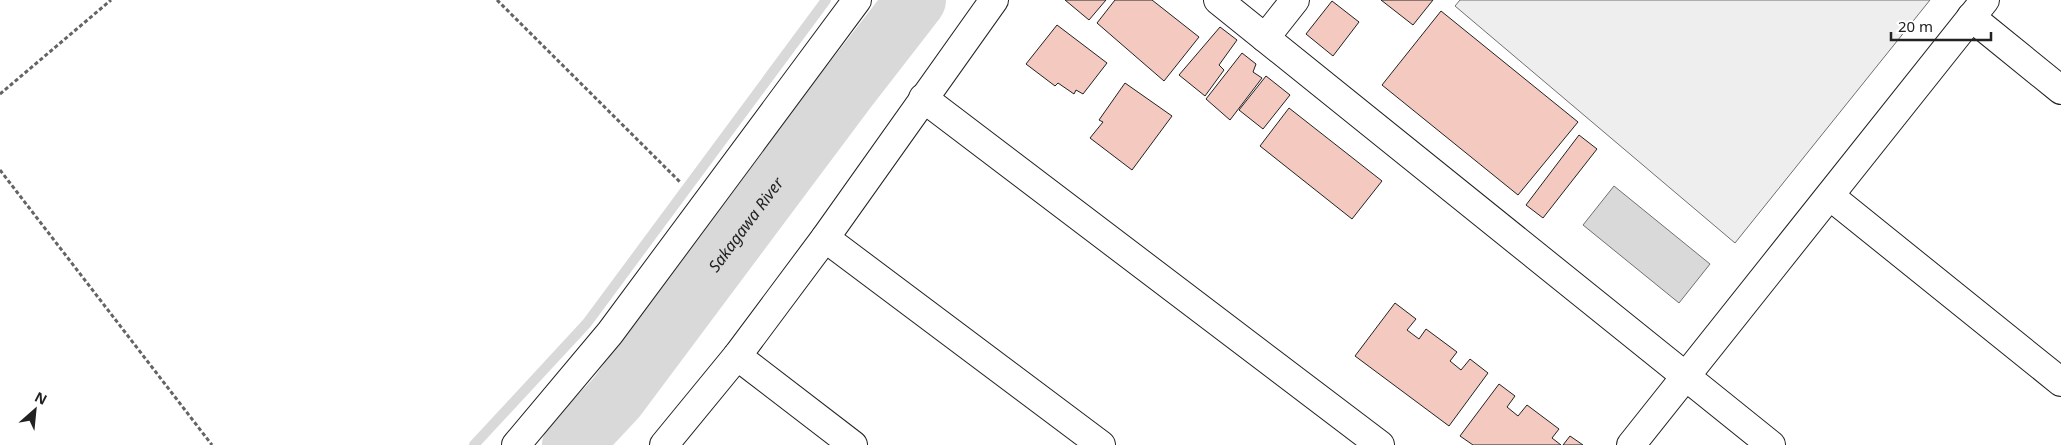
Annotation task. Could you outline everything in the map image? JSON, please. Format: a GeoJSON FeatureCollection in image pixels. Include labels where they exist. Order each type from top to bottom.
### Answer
{"type":"FeatureCollection","features":[{"type":"Feature","properties":{"kind":"street"},"geometry":{"type":"LineString","coordinates":[[516,445],[610,333],[703,205],[857,0]]}},
{"type":"Feature","properties":{"kind":"street"},"geometry":{"type":"LineString","coordinates":[[664,445],[737,356],[825,238],[994,0]]}},
{"type":"Feature","properties":{"kind":"street"},"geometry":{"type":"LineString","coordinates":[[1218,0],[1771,445]]}},
{"type":"Feature","properties":{"kind":"street"},"geometry":{"type":"LineString","coordinates":[[1265,38],[1295,0]]}},
{"type":"Feature","properties":{"kind":"street"},"geometry":{"type":"LineString","coordinates":[[1631,445],[1978,8],[2061,90]]}},
{"type":"Feature","properties":{"kind":"street"},"geometry":{"type":"LineString","coordinates":[[923,98],[1380,445]]}},
{"type":"Feature","properties":{"kind":"street"},"geometry":{"type":"LineString","coordinates":[[1830,196],[2061,382]]}},
{"type":"Feature","properties":{"kind":"street"},"geometry":{"type":"LineString","coordinates":[[825,238],[1101,445]]}},
{"type":"Feature","properties":{"kind":"street"},"geometry":{"type":"LineString","coordinates":[[737,356],[853,445]]}},
{"type":"Feature","properties":{"kind":"path"},"geometry":{"type":"LineString","coordinates":[[0,94],[111,0]]}},
{"type":"Feature","properties":{"kind":"path"},"geometry":{"type":"LineString","coordinates":[[497,0],[703,205]]}},
{"type":"Feature","properties":{"kind":"path"},"geometry":{"type":"LineString","coordinates":[[0,170],[212,445]]}},
{"type":"Feature","properties":{"kind":"shaded area"},"geometry":{"type":"Polygon","coordinates":[[[1460,0],[1930,0],[1735,243],[1455,6],[1460,0]]]}},
{"type":"Feature","properties":{"kind":"shaded area"},"geometry":{"type":"Polygon","coordinates":[[[1614,186],[1710,264],[1679,303],[1583,225],[1614,186]]]}},
{"type":"Feature","properties":{"kind":"building"},"geometry":{"type":"Polygon","coordinates":[[[1065,0],[1106,0],[1089,20],[1065,0]]]}},
{"type":"Feature","properties":{"kind":"building"},"geometry":{"type":"Polygon","coordinates":[[[1115,0],[1152,0],[1199,37],[1164,81],[1097,23],[1115,0]]]}},
{"type":"Feature","properties":{"kind":"building"},"geometry":{"type":"Polygon","coordinates":[[[1381,0],[1433,0],[1413,25],[1381,0]]]}},
{"type":"Feature","properties":{"kind":"building"},"geometry":{"type":"Polygon","coordinates":[[[1332,1],[1359,22],[1333,56],[1306,34],[1332,1]]]}},
{"type":"Feature","properties":{"kind":"building"},"geometry":{"type":"Polygon","coordinates":[[[1441,11],[1578,122],[1518,195],[1382,85],[1441,11]]]}},
{"type":"Feature","properties":{"kind":"building"},"geometry":{"type":"Polygon","coordinates":[[[1057,25],[1107,63],[1083,94],[1076,90],[1074,94],[1058,83],[1055,86],[1026,64],[1057,25]]]}},
{"type":"Feature","properties":{"kind":"building"},"geometry":{"type":"Polygon","coordinates":[[[1220,27],[1237,40],[1219,65],[1224,70],[1205,96],[1179,75],[1220,27]]]}},
{"type":"Feature","properties":{"kind":"building"},"geometry":{"type":"Polygon","coordinates":[[[1242,53],[1256,64],[1253,72],[1262,78],[1230,120],[1206,99],[1242,53]]]}},
{"type":"Feature","properties":{"kind":"building"},"geometry":{"type":"Polygon","coordinates":[[[1266,76],[1290,95],[1263,129],[1239,110],[1266,76]]]}},
{"type":"Feature","properties":{"kind":"building"},"geometry":{"type":"Polygon","coordinates":[[[1125,83],[1172,116],[1132,170],[1090,138],[1103,122],[1099,120],[1125,83]]]}},
{"type":"Feature","properties":{"kind":"building"},"geometry":{"type":"Polygon","coordinates":[[[1289,108],[1382,181],[1352,219],[1260,146],[1289,108]]]}},
{"type":"Feature","properties":{"kind":"building"},"geometry":{"type":"Polygon","coordinates":[[[1579,135],[1597,149],[1543,218],[1526,205],[1579,135]]]}},
{"type":"Feature","properties":{"kind":"building"},"geometry":{"type":"Polygon","coordinates":[[[1395,303],[1416,319],[1407,330],[1419,339],[1426,329],[1457,352],[1450,361],[1461,370],[1470,359],[1488,373],[1449,426],[1355,356],[1395,303]]]}},
{"type":"Feature","properties":{"kind":"building"},"geometry":{"type":"Polygon","coordinates":[[[1499,384],[1515,396],[1507,407],[1518,416],[1527,405],[1559,429],[1552,438],[1561,445],[1473,445],[1460,436],[1499,384]]]}},
{"type":"Feature","properties":{"kind":"building"},"geometry":{"type":"Polygon","coordinates":[[[1570,436],[1583,445],[1563,445],[1570,436]]]}},
{"type":"Feature","properties":{"kind":"waterway"},"geometry":{"type":"LineString","coordinates":[[474,445],[587,323],[826,0]]}},
{"type":"Feature","properties":{"kind":"waterway","name":"Sakagawa River"},"geometry":{"type":"LineString","coordinates":[[572,445],[616,398],[847,89],[916,0]]}}]}
